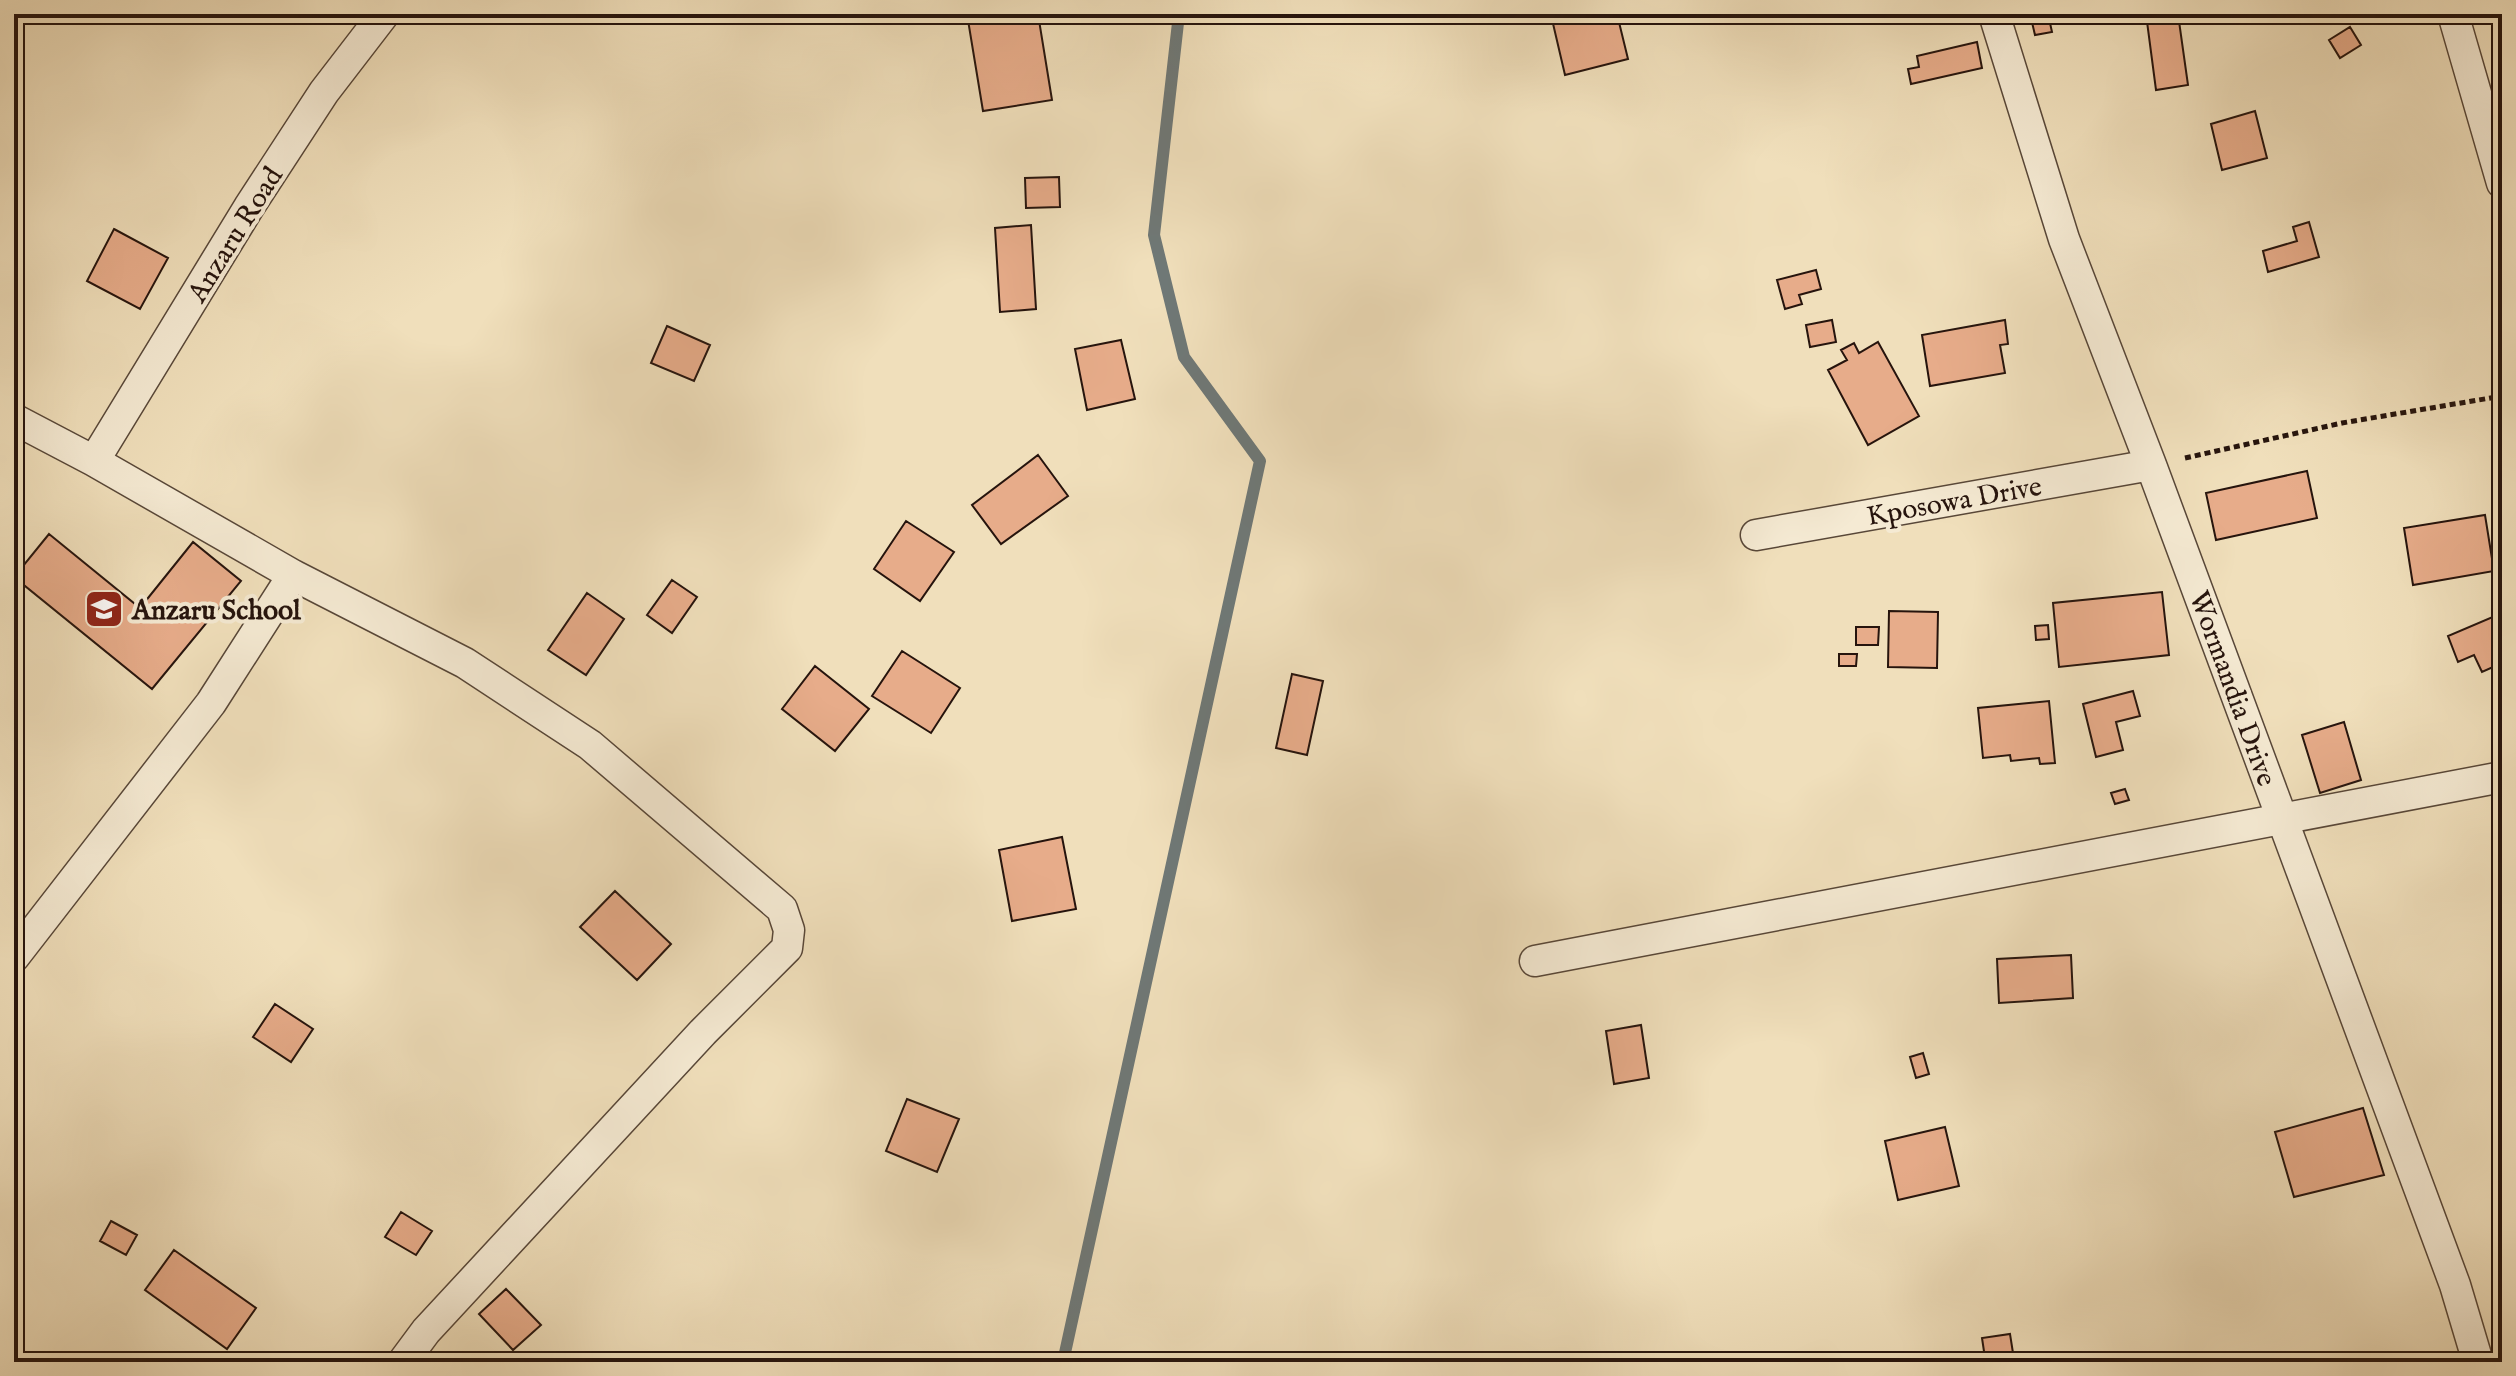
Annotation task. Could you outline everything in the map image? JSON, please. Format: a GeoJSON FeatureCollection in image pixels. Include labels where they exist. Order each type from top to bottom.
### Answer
{"type":"FeatureCollection","features":[{"type":"Feature","properties":{"kind":"street","name":"Anzaru Road"},"geometry":{"type":"LineString","coordinates":[[94,461],[249,207],[324,92],[384,14]]}},
{"type":"Feature","properties":{"kind":"street","name":"Wormandia Drive"},"geometry":{"type":"LineString","coordinates":[[1994,14],[2064,239],[2455,1285],[2478,1362]]}},
{"type":"Feature","properties":{"kind":"street"},"geometry":{"type":"LineString","coordinates":[[2453,14],[2502,183]]}},
{"type":"Feature","properties":{"kind":"street"},"geometry":{"type":"LineString","coordinates":[[14,419],[293,575],[465,663],[590,745],[782,909],[789,930],[787,948],[703,1032],[426,1331],[403,1362]]}},
{"type":"Feature","properties":{"kind":"street","name":"Kposowa Drive"},"geometry":{"type":"LineString","coordinates":[[1756,535],[2151,465]]}},
{"type":"Feature","properties":{"kind":"street"},"geometry":{"type":"LineString","coordinates":[[14,957],[211,703],[293,575]]}},
{"type":"Feature","properties":{"kind":"street"},"geometry":{"type":"LineString","coordinates":[[1535,961],[2502,777]]}},
{"type":"Feature","properties":{"kind":"path"},"geometry":{"type":"LineString","coordinates":[[2151,465],[2342,423],[2502,396]]}},
{"type":"Feature","properties":{"kind":"building"},"geometry":{"type":"Polygon","coordinates":[[[967,14],[1038,14],[1052,100],[983,111],[967,14]]]}},
{"type":"Feature","properties":{"kind":"building"},"geometry":{"type":"Polygon","coordinates":[[[1617,14],[1628,59],[1565,75],[1551,15],[1617,14]]]}},
{"type":"Feature","properties":{"kind":"building"},"geometry":{"type":"Polygon","coordinates":[[[2030,14],[2048,14],[2052,32],[2035,35],[2030,14]]]}},
{"type":"Feature","properties":{"kind":"building"},"geometry":{"type":"Polygon","coordinates":[[[2146,14],[2178,14],[2188,85],[2156,90],[2146,14]]]}},
{"type":"Feature","properties":{"kind":"building"},"geometry":{"type":"Polygon","coordinates":[[[2350,27],[2361,45],[2340,58],[2329,40],[2350,27]]]}},
{"type":"Feature","properties":{"kind":"building"},"geometry":{"type":"Polygon","coordinates":[[[1977,42],[1982,68],[1911,84],[1908,69],[1919,67],[1917,56],[1977,42]]]}},
{"type":"Feature","properties":{"kind":"building"},"geometry":{"type":"Polygon","coordinates":[[[2255,111],[2267,158],[2222,170],[2211,124],[2255,111]]]}},
{"type":"Feature","properties":{"kind":"building"},"geometry":{"type":"Polygon","coordinates":[[[1059,177],[1060,207],[1026,208],[1025,178],[1059,177]]]}},
{"type":"Feature","properties":{"kind":"building"},"geometry":{"type":"Polygon","coordinates":[[[2309,222],[2319,257],[2268,272],[2263,251],[2297,241],[2293,227],[2309,222]]]}},
{"type":"Feature","properties":{"kind":"building"},"geometry":{"type":"Polygon","coordinates":[[[1031,225],[1036,309],[1000,312],[995,228],[1031,225]]]}},
{"type":"Feature","properties":{"kind":"building"},"geometry":{"type":"Polygon","coordinates":[[[114,229],[168,258],[140,309],[87,281],[114,229]]]}},
{"type":"Feature","properties":{"kind":"building"},"geometry":{"type":"Polygon","coordinates":[[[1816,270],[1821,289],[1799,295],[1802,304],[1785,309],[1777,280],[1816,270]]]}},
{"type":"Feature","properties":{"kind":"building"},"geometry":{"type":"Polygon","coordinates":[[[1832,320],[1836,342],[1810,347],[1806,325],[1832,320]]]}},
{"type":"Feature","properties":{"kind":"building"},"geometry":{"type":"Polygon","coordinates":[[[2005,320],[2008,344],[2000,345],[2005,373],[1930,386],[1922,335],[2005,320]]]}},
{"type":"Feature","properties":{"kind":"building"},"geometry":{"type":"Polygon","coordinates":[[[667,326],[710,345],[694,381],[651,363],[667,326]]]}},
{"type":"Feature","properties":{"kind":"building"},"geometry":{"type":"Polygon","coordinates":[[[1121,340],[1135,399],[1087,410],[1075,349],[1121,340]]]}},
{"type":"Feature","properties":{"kind":"building"},"geometry":{"type":"Polygon","coordinates":[[[1878,342],[1919,416],[1868,445],[1828,370],[1847,360],[1841,350],[1854,343],[1859,353],[1878,342]]]}},
{"type":"Feature","properties":{"kind":"building"},"geometry":{"type":"Polygon","coordinates":[[[1038,455],[1068,496],[1001,544],[972,505],[1038,455]]]}},
{"type":"Feature","properties":{"kind":"building"},"geometry":{"type":"Polygon","coordinates":[[[2307,471],[2317,518],[2216,540],[2206,493],[2307,471]]]}},
{"type":"Feature","properties":{"kind":"building"},"geometry":{"type":"Polygon","coordinates":[[[2485,515],[2494,571],[2413,585],[2404,528],[2485,515]]]}},
{"type":"Feature","properties":{"kind":"building"},"geometry":{"type":"Polygon","coordinates":[[[906,521],[954,552],[920,601],[874,569],[906,521]]]}},
{"type":"Feature","properties":{"kind":"building"},"geometry":{"type":"Polygon","coordinates":[[[49,534],[140,608],[193,542],[241,581],[152,689],[14,577],[49,534]]]}},
{"type":"Feature","properties":{"kind":"building"},"geometry":{"type":"Polygon","coordinates":[[[672,580],[697,597],[672,633],[647,615],[672,580]]]}},
{"type":"Feature","properties":{"kind":"building"},"geometry":{"type":"Polygon","coordinates":[[[2162,592],[2169,655],[2059,667],[2053,603],[2162,592]]]}},
{"type":"Feature","properties":{"kind":"building"},"geometry":{"type":"Polygon","coordinates":[[[587,593],[624,619],[586,675],[548,650],[587,593]]]}},
{"type":"Feature","properties":{"kind":"building"},"geometry":{"type":"Polygon","coordinates":[[[1889,611],[1938,612],[1937,668],[1888,667],[1889,611]]]}},
{"type":"Feature","properties":{"kind":"building"},"geometry":{"type":"Polygon","coordinates":[[[2502,613],[2502,663],[2482,672],[2474,655],[2458,662],[2448,636],[2502,613]]]}},
{"type":"Feature","properties":{"kind":"building"},"geometry":{"type":"Polygon","coordinates":[[[2048,625],[2049,639],[2036,640],[2035,626],[2048,625]]]}},
{"type":"Feature","properties":{"kind":"building"},"geometry":{"type":"Polygon","coordinates":[[[1856,627],[1879,627],[1878,645],[1856,645],[1856,627]]]}},
{"type":"Feature","properties":{"kind":"building"},"geometry":{"type":"Polygon","coordinates":[[[902,651],[960,688],[931,733],[872,696],[902,651]]]}},
{"type":"Feature","properties":{"kind":"building"},"geometry":{"type":"Polygon","coordinates":[[[1839,654],[1857,654],[1856,666],[1839,666],[1839,654]]]}},
{"type":"Feature","properties":{"kind":"building"},"geometry":{"type":"Polygon","coordinates":[[[815,666],[869,709],[835,751],[782,709],[815,666]]]}},
{"type":"Feature","properties":{"kind":"building"},"geometry":{"type":"Polygon","coordinates":[[[1292,674],[1323,681],[1307,755],[1276,748],[1292,674]]]}},
{"type":"Feature","properties":{"kind":"building"},"geometry":{"type":"Polygon","coordinates":[[[2133,691],[2140,716],[2116,722],[2123,750],[2096,757],[2083,704],[2133,691]]]}},
{"type":"Feature","properties":{"kind":"building"},"geometry":{"type":"Polygon","coordinates":[[[2049,701],[2055,763],[2040,764],[2039,758],[2011,761],[2010,755],[1983,758],[1978,708],[2049,701]]]}},
{"type":"Feature","properties":{"kind":"building"},"geometry":{"type":"Polygon","coordinates":[[[2344,722],[2361,780],[2320,793],[2302,735],[2344,722]]]}},
{"type":"Feature","properties":{"kind":"building"},"geometry":{"type":"Polygon","coordinates":[[[2125,789],[2129,800],[2115,804],[2111,793],[2125,789]]]}},
{"type":"Feature","properties":{"kind":"building"},"geometry":{"type":"Polygon","coordinates":[[[1062,837],[1076,909],[1012,921],[999,850],[1062,837]]]}},
{"type":"Feature","properties":{"kind":"building"},"geometry":{"type":"Polygon","coordinates":[[[615,891],[671,944],[637,980],[580,927],[615,891]]]}},
{"type":"Feature","properties":{"kind":"building"},"geometry":{"type":"Polygon","coordinates":[[[2071,955],[2073,998],[1999,1003],[1997,959],[2071,955]]]}},
{"type":"Feature","properties":{"kind":"building"},"geometry":{"type":"Polygon","coordinates":[[[275,1004],[313,1029],[291,1062],[253,1037],[275,1004]]]}},
{"type":"Feature","properties":{"kind":"building"},"geometry":{"type":"Polygon","coordinates":[[[1641,1025],[1649,1078],[1614,1084],[1606,1031],[1641,1025]]]}},
{"type":"Feature","properties":{"kind":"building"},"geometry":{"type":"Polygon","coordinates":[[[1923,1053],[1929,1074],[1916,1078],[1910,1057],[1923,1053]]]}},
{"type":"Feature","properties":{"kind":"building"},"geometry":{"type":"Polygon","coordinates":[[[907,1099],[959,1119],[937,1172],[886,1151],[907,1099]]]}},
{"type":"Feature","properties":{"kind":"building"},"geometry":{"type":"Polygon","coordinates":[[[2363,1108],[2384,1175],[2294,1197],[2275,1132],[2363,1108]]]}},
{"type":"Feature","properties":{"kind":"building"},"geometry":{"type":"Polygon","coordinates":[[[1945,1127],[1959,1186],[1898,1200],[1885,1141],[1945,1127]]]}},
{"type":"Feature","properties":{"kind":"building"},"geometry":{"type":"Polygon","coordinates":[[[401,1212],[432,1231],[416,1255],[385,1237],[401,1212]]]}},
{"type":"Feature","properties":{"kind":"building"},"geometry":{"type":"Polygon","coordinates":[[[111,1221],[137,1235],[126,1255],[100,1241],[111,1221]]]}},
{"type":"Feature","properties":{"kind":"building"},"geometry":{"type":"Polygon","coordinates":[[[174,1250],[256,1308],[227,1349],[145,1290],[174,1250]]]}},
{"type":"Feature","properties":{"kind":"building"},"geometry":{"type":"Polygon","coordinates":[[[506,1289],[541,1325],[513,1350],[479,1314],[506,1289]]]}},
{"type":"Feature","properties":{"kind":"building"},"geometry":{"type":"Polygon","coordinates":[[[2010,1334],[2013,1353],[1985,1358],[1982,1338],[2010,1334]]]}},
{"type":"Feature","properties":{"kind":"waterway"},"geometry":{"type":"LineString","coordinates":[[1063,1362],[1260,461],[1184,357],[1154,235],[1179,14]]}},
{"type":"Feature","properties":{"kind":"place","name":"Anzaru School"},"geometry":{"type":"Point","coordinates":[104,609]}}]}
